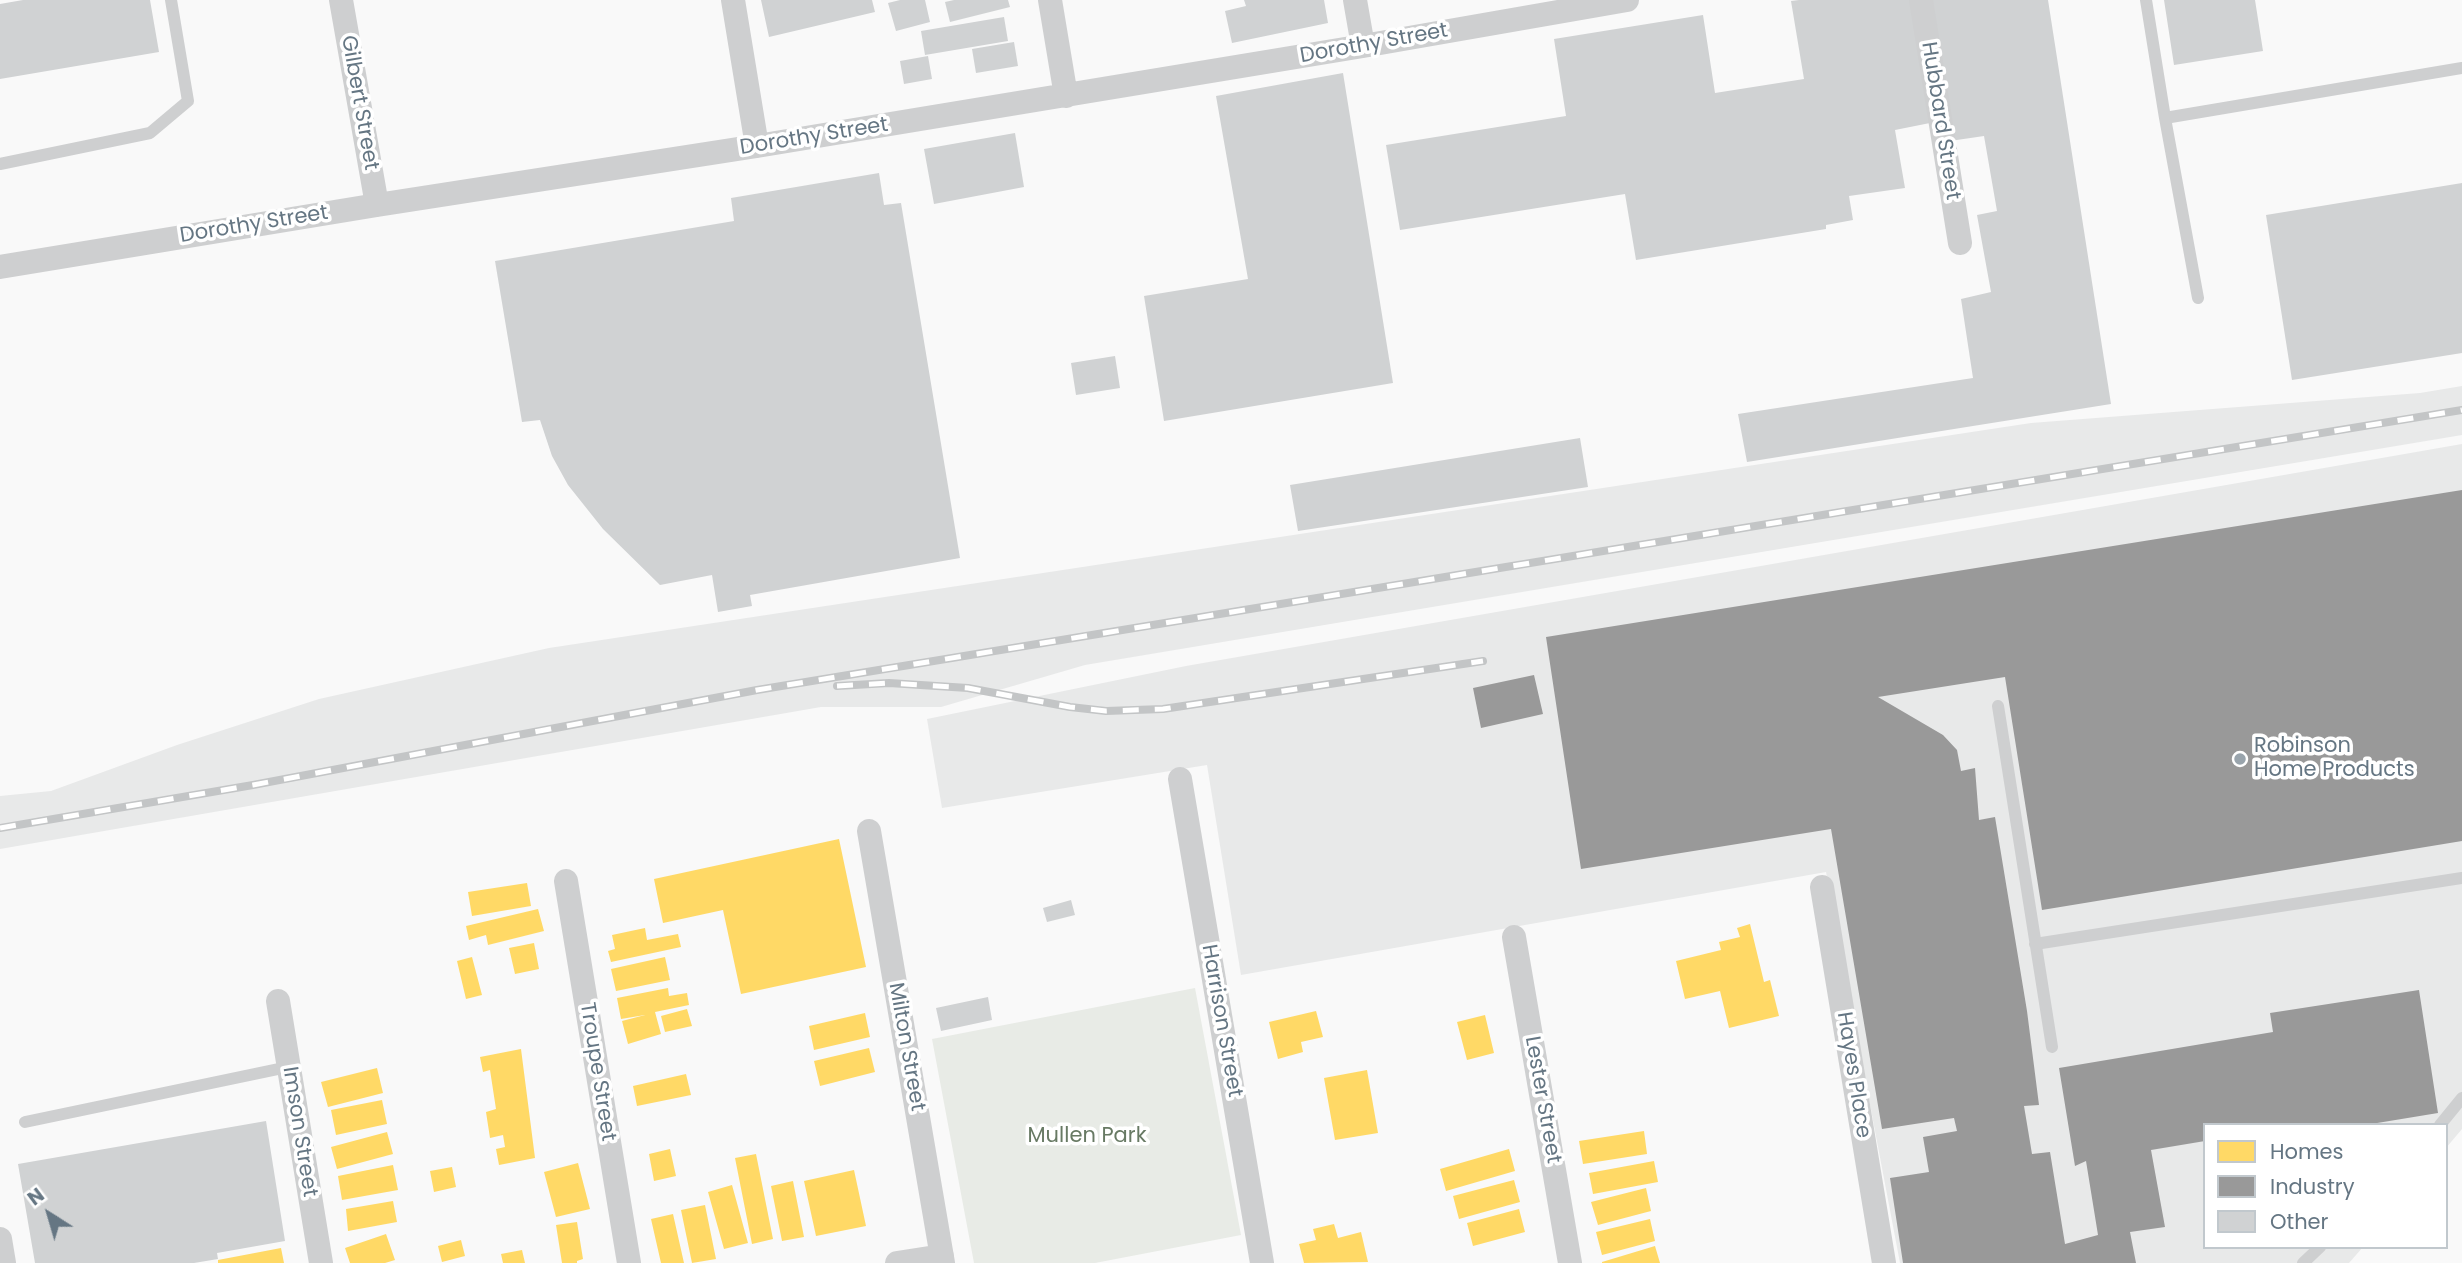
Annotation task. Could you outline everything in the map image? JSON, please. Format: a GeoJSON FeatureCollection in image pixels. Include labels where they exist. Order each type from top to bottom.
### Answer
{"type":"FeatureCollection","features":[{"type":"Feature","properties":{"kind":"street","name":"Gilbert Street"},"geometry":{"type":"LineString","coordinates":[[341,0],[377,205]]}},
{"type":"Feature","properties":{"kind":"street"},"geometry":{"type":"LineString","coordinates":[[733,0],[757,146]]}},
{"type":"Feature","properties":{"kind":"street"},"geometry":{"type":"LineString","coordinates":[[1050,0],[1066,96]]}},
{"type":"Feature","properties":{"kind":"street"},"geometry":{"type":"LineString","coordinates":[[1355,0],[1363,46]]}},
{"type":"Feature","properties":{"kind":"street","name":"Dorothy Street"},"geometry":{"type":"LineString","coordinates":[[0,267],[1066,96],[1628,0]]}},
{"type":"Feature","properties":{"kind":"street","name":"Hubbard Street"},"geometry":{"type":"LineString","coordinates":[[1921,0],[1960,243]]}},
{"type":"Feature","properties":{"kind":"street","name":"Harrison Street"},"geometry":{"type":"LineString","coordinates":[[1180,779],[1262,1263]]}},
{"type":"Feature","properties":{"kind":"street","name":"Milton Street"},"geometry":{"type":"LineString","coordinates":[[869,831],[942,1259]]}},
{"type":"Feature","properties":{"kind":"street","name":"Troupe Street"},"geometry":{"type":"LineString","coordinates":[[566,881],[629,1263]]}},
{"type":"Feature","properties":{"kind":"street","name":"Hayes Place"},"geometry":{"type":"LineString","coordinates":[[1822,887],[1884,1263]]}},
{"type":"Feature","properties":{"kind":"street","name":"Lester Street"},"geometry":{"type":"LineString","coordinates":[[1514,937],[1570,1263]]}},
{"type":"Feature","properties":{"kind":"street","name":"Imson Street"},"geometry":{"type":"LineString","coordinates":[[278,1000],[321,1263]]}},
{"type":"Feature","properties":{"kind":"street"},"geometry":{"type":"LineString","coordinates":[[0,1239],[4,1263]]}},
{"type":"Feature","properties":{"kind":"street"},"geometry":{"type":"LineString","coordinates":[[897,1263],[942,1259]]}},
{"type":"Feature","properties":{"kind":"lane"},"geometry":{"type":"LineString","coordinates":[[0,164],[150,133],[188,101],[171,0]]}},
{"type":"Feature","properties":{"kind":"lane"},"geometry":{"type":"LineString","coordinates":[[2147,0],[2165,118],[2198,298]]}},
{"type":"Feature","properties":{"kind":"lane"},"geometry":{"type":"LineString","coordinates":[[2165,118],[2462,68]]}},
{"type":"Feature","properties":{"kind":"lane"},"geometry":{"type":"LineString","coordinates":[[1998,706],[2052,1047]]}},
{"type":"Feature","properties":{"kind":"lane"},"geometry":{"type":"LineString","coordinates":[[2035,944],[2462,878]]}},
{"type":"Feature","properties":{"kind":"lane"},"geometry":{"type":"LineString","coordinates":[[25,1122],[288,1067]]}},
{"type":"Feature","properties":{"kind":"lane"},"geometry":{"type":"LineString","coordinates":[[2442,1123],[2462,1098]]}},
{"type":"Feature","properties":{"kind":"lane"},"geometry":{"type":"LineString","coordinates":[[2303,1263],[2318,1249]]}},
{"type":"Feature","properties":{"kind":"shaded area"},"geometry":{"type":"Polygon","coordinates":[[[2462,386],[2462,435],[1085,665],[941,707],[821,707],[0,849],[0,796],[51,791],[177,745],[319,699],[549,648],[2031,423],[2420,393],[2462,386]]]}},
{"type":"Feature","properties":{"kind":"shaded area"},"geometry":{"type":"Polygon","coordinates":[[[2462,444],[2462,1129],[2448,1146],[2448,1123],[2203,1123],[2203,1249],[2361,1249],[2349,1263],[1900,1263],[1826,872],[1241,975],[1207,765],[942,808],[927,719],[1186,666],[2462,444]]]}},
{"type":"Feature","properties":{"kind":"green space","name":"Mullen Park"},"geometry":{"type":"Polygon","coordinates":[[[1195,988],[1241,1235],[1095,1263],[974,1263],[932,1039],[1195,988]]]}},
{"type":"Feature","properties":{"kind":"building: Homes"},"geometry":{"type":"Polygon","coordinates":[[[839,839],[866,967],[741,994],[723,910],[663,923],[654,879],[839,839]]]}},
{"type":"Feature","properties":{"kind":"building: Homes"},"geometry":{"type":"Polygon","coordinates":[[[527,883],[531,906],[472,916],[468,892],[527,883]]]}},
{"type":"Feature","properties":{"kind":"building: Homes"},"geometry":{"type":"Polygon","coordinates":[[[538,909],[544,931],[488,945],[486,935],[469,940],[466,926],[538,909]]]}},
{"type":"Feature","properties":{"kind":"building: Homes"},"geometry":{"type":"Polygon","coordinates":[[[1750,924],[1764,982],[1770,980],[1779,1016],[1729,1028],[1720,991],[1685,999],[1676,961],[1721,950],[1719,942],[1740,937],[1737,928],[1750,924]]]}},
{"type":"Feature","properties":{"kind":"building: Homes"},"geometry":{"type":"Polygon","coordinates":[[[645,928],[647,940],[678,934],[681,947],[611,962],[608,951],[615,949],[612,935],[645,928]]]}},
{"type":"Feature","properties":{"kind":"building: Homes"},"geometry":{"type":"Polygon","coordinates":[[[534,943],[539,969],[515,974],[509,948],[534,943]]]}},
{"type":"Feature","properties":{"kind":"building: Homes"},"geometry":{"type":"Polygon","coordinates":[[[472,957],[482,995],[466,999],[457,961],[472,957]]]}},
{"type":"Feature","properties":{"kind":"building: Homes"},"geometry":{"type":"Polygon","coordinates":[[[665,957],[670,980],[616,991],[611,969],[665,957]]]}},
{"type":"Feature","properties":{"kind":"building: Homes"},"geometry":{"type":"Polygon","coordinates":[[[668,988],[669,996],[687,993],[689,1005],[655,1012],[661,1034],[628,1044],[622,1021],[645,1015],[621,1019],[617,998],[668,988]]]}},
{"type":"Feature","properties":{"kind":"building: Homes"},"geometry":{"type":"Polygon","coordinates":[[[687,1009],[692,1026],[665,1032],[661,1016],[687,1009]]]}},
{"type":"Feature","properties":{"kind":"building: Homes"},"geometry":{"type":"Polygon","coordinates":[[[1316,1011],[1323,1037],[1301,1042],[1303,1052],[1278,1059],[1269,1022],[1316,1011]]]}},
{"type":"Feature","properties":{"kind":"building: Homes"},"geometry":{"type":"Polygon","coordinates":[[[865,1013],[870,1037],[814,1050],[809,1026],[865,1013]]]}},
{"type":"Feature","properties":{"kind":"building: Homes"},"geometry":{"type":"Polygon","coordinates":[[[1485,1015],[1494,1053],[1467,1060],[1457,1022],[1485,1015]]]}},
{"type":"Feature","properties":{"kind":"building: Homes"},"geometry":{"type":"Polygon","coordinates":[[[869,1048],[875,1072],[820,1086],[814,1061],[869,1048]]]}},
{"type":"Feature","properties":{"kind":"building: Homes"},"geometry":{"type":"Polygon","coordinates":[[[521,1049],[535,1158],[499,1165],[496,1149],[505,1147],[503,1135],[490,1138],[486,1112],[496,1109],[490,1070],[483,1072],[480,1057],[521,1049]]]}},
{"type":"Feature","properties":{"kind":"building: Homes"},"geometry":{"type":"Polygon","coordinates":[[[377,1068],[383,1093],[328,1107],[321,1082],[377,1068]]]}},
{"type":"Feature","properties":{"kind":"building: Homes"},"geometry":{"type":"Polygon","coordinates":[[[1367,1070],[1378,1133],[1335,1140],[1324,1078],[1367,1070]]]}},
{"type":"Feature","properties":{"kind":"building: Homes"},"geometry":{"type":"Polygon","coordinates":[[[686,1074],[691,1095],[637,1106],[633,1086],[686,1074]]]}},
{"type":"Feature","properties":{"kind":"building: Homes"},"geometry":{"type":"Polygon","coordinates":[[[382,1100],[387,1124],[336,1135],[331,1110],[382,1100]]]}},
{"type":"Feature","properties":{"kind":"building: Homes"},"geometry":{"type":"Polygon","coordinates":[[[1644,1131],[1647,1154],[1583,1164],[1579,1141],[1644,1131]]]}},
{"type":"Feature","properties":{"kind":"building: Homes"},"geometry":{"type":"Polygon","coordinates":[[[387,1132],[393,1154],[337,1169],[331,1147],[387,1132]]]}},
{"type":"Feature","properties":{"kind":"building: Homes"},"geometry":{"type":"Polygon","coordinates":[[[670,1149],[676,1176],[654,1181],[649,1154],[670,1149]]]}},
{"type":"Feature","properties":{"kind":"building: Homes"},"geometry":{"type":"Polygon","coordinates":[[[1509,1149],[1515,1171],[1446,1191],[1440,1169],[1509,1149]]]}},
{"type":"Feature","properties":{"kind":"building: Homes"},"geometry":{"type":"Polygon","coordinates":[[[756,1154],[773,1239],[752,1244],[735,1158],[756,1154]]]}},
{"type":"Feature","properties":{"kind":"building: Homes"},"geometry":{"type":"Polygon","coordinates":[[[1654,1161],[1658,1182],[1593,1194],[1589,1173],[1654,1161]]]}},
{"type":"Feature","properties":{"kind":"building: Homes"},"geometry":{"type":"Polygon","coordinates":[[[578,1163],[590,1209],[556,1217],[544,1172],[578,1163]]]}},
{"type":"Feature","properties":{"kind":"building: Homes"},"geometry":{"type":"Polygon","coordinates":[[[393,1165],[398,1190],[342,1200],[338,1176],[393,1165]]]}},
{"type":"Feature","properties":{"kind":"building: Homes"},"geometry":{"type":"Polygon","coordinates":[[[452,1167],[456,1187],[434,1192],[430,1171],[452,1167]]]}},
{"type":"Feature","properties":{"kind":"building: Homes"},"geometry":{"type":"Polygon","coordinates":[[[854,1170],[866,1226],[816,1236],[804,1181],[854,1170]]]}},
{"type":"Feature","properties":{"kind":"building: Homes"},"geometry":{"type":"Polygon","coordinates":[[[1514,1180],[1520,1202],[1459,1219],[1453,1196],[1514,1180]]]}},
{"type":"Feature","properties":{"kind":"building: Homes"},"geometry":{"type":"Polygon","coordinates":[[[793,1181],[804,1237],[782,1241],[771,1186],[793,1181]]]}},
{"type":"Feature","properties":{"kind":"building: Homes"},"geometry":{"type":"Polygon","coordinates":[[[732,1185],[748,1243],[724,1249],[708,1192],[732,1185]]]}},
{"type":"Feature","properties":{"kind":"building: Homes"},"geometry":{"type":"Polygon","coordinates":[[[1646,1188],[1651,1211],[1598,1225],[1591,1202],[1646,1188]]]}},
{"type":"Feature","properties":{"kind":"building: Homes"},"geometry":{"type":"Polygon","coordinates":[[[393,1201],[397,1222],[348,1231],[346,1209],[393,1201]]]}},
{"type":"Feature","properties":{"kind":"building: Homes"},"geometry":{"type":"Polygon","coordinates":[[[705,1205],[716,1259],[692,1263],[681,1210],[705,1205]]]}},
{"type":"Feature","properties":{"kind":"building: Homes"},"geometry":{"type":"Polygon","coordinates":[[[1519,1209],[1525,1232],[1473,1246],[1467,1223],[1519,1209]]]}},
{"type":"Feature","properties":{"kind":"building: Homes"},"geometry":{"type":"Polygon","coordinates":[[[673,1214],[684,1263],[661,1263],[651,1219],[673,1214]]]}},
{"type":"Feature","properties":{"kind":"building: Homes"},"geometry":{"type":"Polygon","coordinates":[[[1650,1219],[1655,1241],[1602,1255],[1596,1232],[1650,1219]]]}},
{"type":"Feature","properties":{"kind":"building: Homes"},"geometry":{"type":"Polygon","coordinates":[[[577,1222],[583,1259],[577,1263],[562,1263],[556,1225],[577,1222]]]}},
{"type":"Feature","properties":{"kind":"building: Homes"},"geometry":{"type":"Polygon","coordinates":[[[1334,1224],[1338,1238],[1361,1232],[1368,1262],[1304,1263],[1299,1244],[1316,1240],[1313,1229],[1334,1224]]]}},
{"type":"Feature","properties":{"kind":"building: Homes"},"geometry":{"type":"Polygon","coordinates":[[[386,1234],[395,1260],[385,1263],[350,1263],[345,1248],[386,1234]]]}},
{"type":"Feature","properties":{"kind":"building: Homes"},"geometry":{"type":"Polygon","coordinates":[[[461,1240],[465,1256],[442,1262],[438,1246],[461,1240]]]}},
{"type":"Feature","properties":{"kind":"building: Homes"},"geometry":{"type":"Polygon","coordinates":[[[1655,1246],[1660,1263],[1602,1263],[1602,1262],[1655,1246]]]}},
{"type":"Feature","properties":{"kind":"building: Homes"},"geometry":{"type":"Polygon","coordinates":[[[281,1248],[284,1263],[218,1263],[218,1260],[281,1248]]]}},
{"type":"Feature","properties":{"kind":"building: Homes"},"geometry":{"type":"Polygon","coordinates":[[[522,1250],[525,1263],[503,1263],[501,1254],[522,1250]]]}},
{"type":"Feature","properties":{"kind":"building: Industry"},"geometry":{"type":"Polygon","coordinates":[[[2462,490],[2462,841],[2042,910],[2005,677],[1878,697],[1943,735],[1957,750],[1961,771],[1975,768],[1979,820],[1995,817],[2027,1011],[2039,1105],[2024,1106],[2032,1154],[2050,1152],[2065,1244],[2098,1235],[2086,1161],[2075,1166],[2059,1068],[2273,1032],[2270,1013],[2419,990],[2438,1113],[2377,1123],[2203,1123],[2203,1141],[2151,1150],[2165,1227],[2130,1232],[2136,1263],[1903,1263],[1890,1178],[1929,1172],[1923,1137],[1957,1131],[1954,1118],[1882,1129],[1831,829],[1581,869],[1546,637],[2462,490]]]}},
{"type":"Feature","properties":{"kind":"building: Industry"},"geometry":{"type":"Polygon","coordinates":[[[1534,675],[1543,714],[1481,728],[1473,688],[1534,675]]]}},
{"type":"Feature","properties":{"kind":"building: Other"},"geometry":{"type":"Polygon","coordinates":[[[23,0],[150,0],[159,52],[0,79],[0,4],[23,0]]]}},
{"type":"Feature","properties":{"kind":"building: Other"},"geometry":{"type":"Polygon","coordinates":[[[761,0],[872,0],[875,12],[769,37],[761,0]]]}},
{"type":"Feature","properties":{"kind":"building: Other"},"geometry":{"type":"Polygon","coordinates":[[[925,0],[930,22],[896,31],[888,3],[925,0]]]}},
{"type":"Feature","properties":{"kind":"building: Other"},"geometry":{"type":"Polygon","coordinates":[[[1008,0],[1010,7],[950,22],[945,2],[1008,0]]]}},
{"type":"Feature","properties":{"kind":"building: Other"},"geometry":{"type":"Polygon","coordinates":[[[1244,0],[1324,0],[1328,23],[1232,43],[1225,11],[1246,6],[1244,0]]]}},
{"type":"Feature","properties":{"kind":"building: Other"},"geometry":{"type":"Polygon","coordinates":[[[1914,0],[1935,122],[1895,130],[1905,188],[1849,196],[1853,220],[1826,225],[1826,229],[1636,260],[1625,194],[1400,230],[1386,145],[1566,116],[1554,39],[1703,15],[1715,93],[1804,79],[1791,1],[1914,0]]]}},
{"type":"Feature","properties":{"kind":"building: Other"},"geometry":{"type":"Polygon","coordinates":[[[1928,0],[2048,0],[2111,404],[1747,462],[1738,414],[1973,378],[1961,299],[1991,292],[1977,215],[1997,211],[1984,136],[1950,141],[1928,0]]]}},
{"type":"Feature","properties":{"kind":"building: Other"},"geometry":{"type":"Polygon","coordinates":[[[2164,0],[2255,0],[2263,51],[2174,65],[2164,0]]]}},
{"type":"Feature","properties":{"kind":"building: Other"},"geometry":{"type":"Polygon","coordinates":[[[1004,17],[1008,41],[925,55],[921,31],[1004,17]]]}},
{"type":"Feature","properties":{"kind":"building: Other"},"geometry":{"type":"Polygon","coordinates":[[[1014,42],[1018,66],[976,73],[972,49],[1014,42]]]}},
{"type":"Feature","properties":{"kind":"building: Other"},"geometry":{"type":"Polygon","coordinates":[[[928,56],[932,79],[904,84],[900,61],[928,56]]]}},
{"type":"Feature","properties":{"kind":"building: Other"},"geometry":{"type":"Polygon","coordinates":[[[1343,73],[1393,383],[1164,421],[1144,296],[1248,279],[1216,96],[1343,73]]]}},
{"type":"Feature","properties":{"kind":"building: Other"},"geometry":{"type":"Polygon","coordinates":[[[1015,133],[1024,187],[934,204],[924,149],[1015,133]]]}},
{"type":"Feature","properties":{"kind":"building: Other"},"geometry":{"type":"Polygon","coordinates":[[[879,173],[884,205],[901,203],[960,558],[750,595],[752,606],[718,612],[712,575],[660,585],[603,529],[568,485],[552,456],[540,420],[522,422],[495,261],[734,221],[731,198],[879,173]]]}},
{"type":"Feature","properties":{"kind":"building: Other"},"geometry":{"type":"Polygon","coordinates":[[[2462,183],[2462,353],[2292,380],[2266,215],[2462,183]]]}},
{"type":"Feature","properties":{"kind":"building: Other"},"geometry":{"type":"Polygon","coordinates":[[[1115,356],[1120,388],[1076,395],[1071,363],[1115,356]]]}},
{"type":"Feature","properties":{"kind":"building: Other"},"geometry":{"type":"Polygon","coordinates":[[[1580,438],[1588,487],[1298,531],[1290,485],[1580,438]]]}},
{"type":"Feature","properties":{"kind":"building: Other"},"geometry":{"type":"Polygon","coordinates":[[[1071,900],[1075,915],[1047,922],[1043,908],[1071,900]]]}},
{"type":"Feature","properties":{"kind":"building: Other"},"geometry":{"type":"Polygon","coordinates":[[[988,997],[992,1020],[941,1031],[936,1008],[988,997]]]}},
{"type":"Feature","properties":{"kind":"building: Other"},"geometry":{"type":"Polygon","coordinates":[[[266,1121],[285,1241],[217,1253],[218,1259],[194,1263],[35,1263],[18,1164],[266,1121]]]}},
{"type":"Feature","properties":{"kind":"railway"},"geometry":{"type":"LineString","coordinates":[[0,828],[253,785],[757,690],[2462,410]]}},
{"type":"Feature","properties":{"kind":"railway"},"geometry":{"type":"LineString","coordinates":[[837,686],[889,683],[968,688],[1106,711],[1163,709],[1483,661]]}},
{"type":"Feature","properties":{"kind":"place","name":"Robinson Home Products"},"geometry":{"type":"Point","coordinates":[2240,759]}}]}
